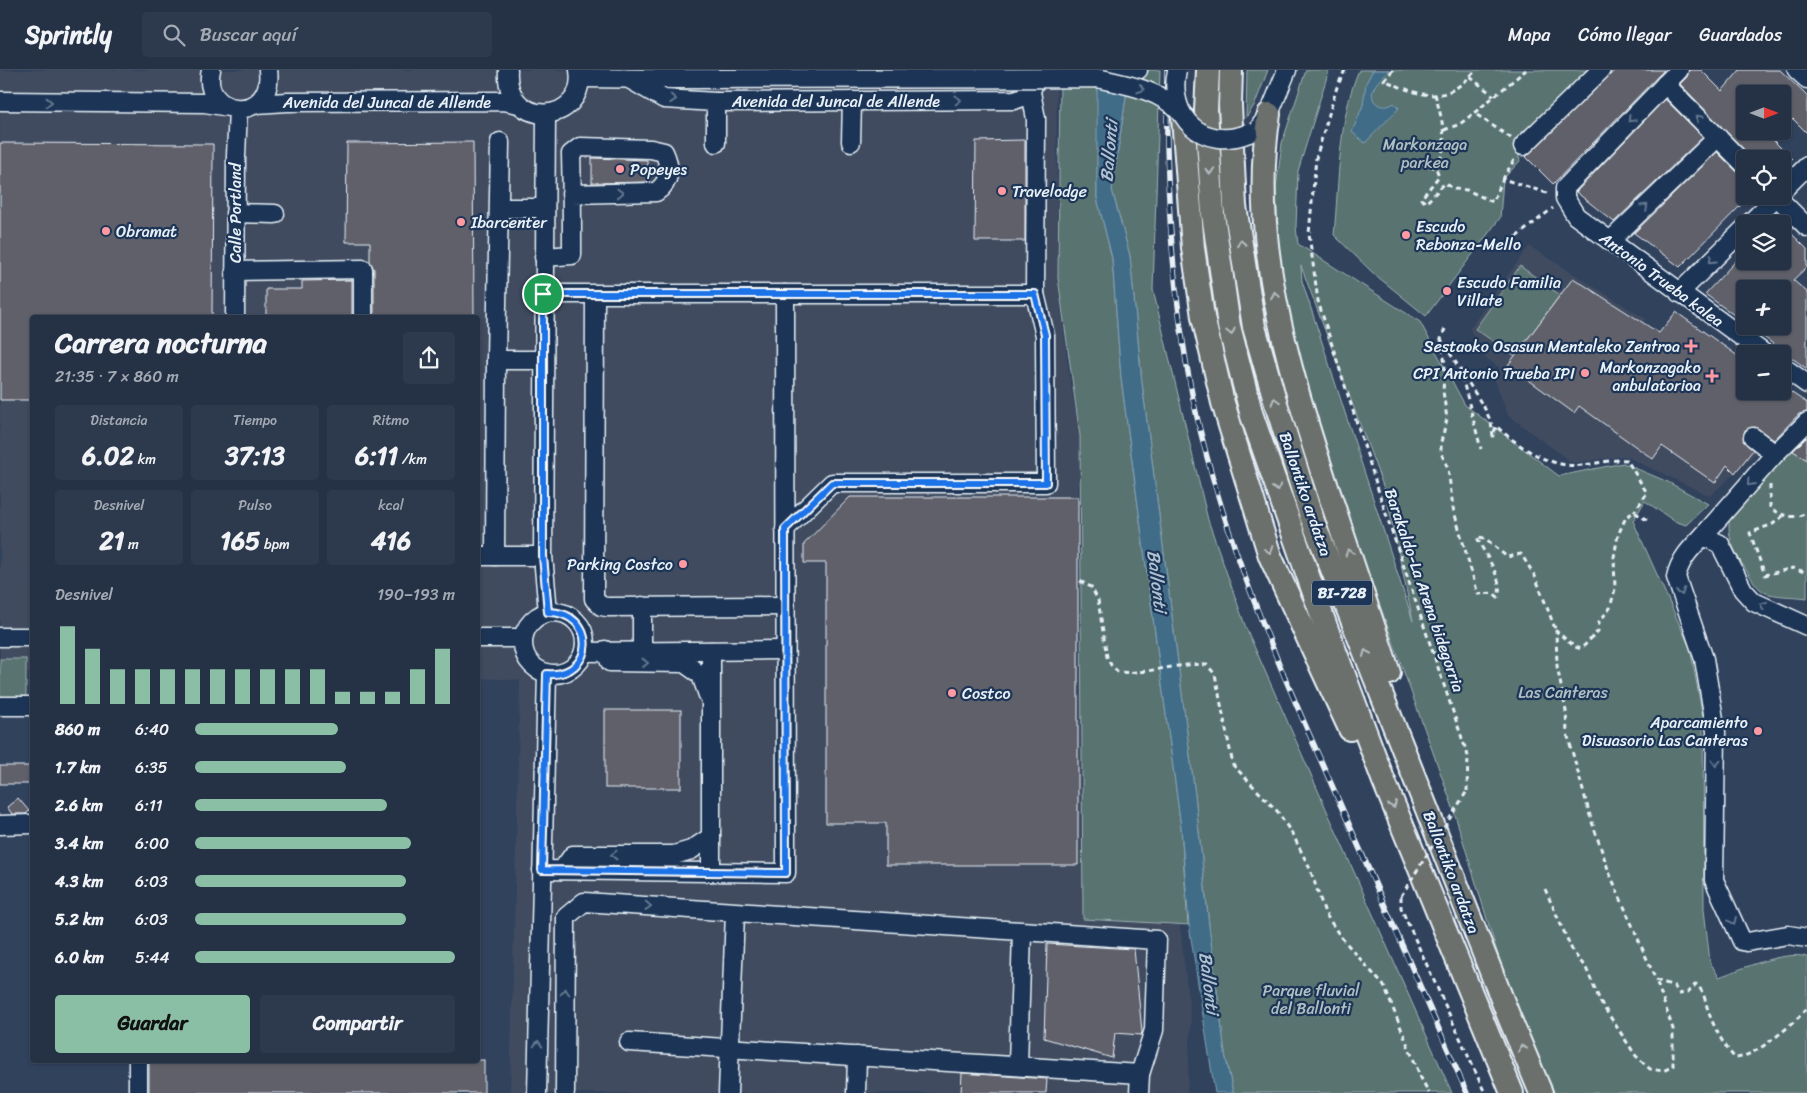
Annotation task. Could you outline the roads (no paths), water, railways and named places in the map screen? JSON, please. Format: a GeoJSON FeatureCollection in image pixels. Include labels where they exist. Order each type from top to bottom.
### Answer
{"type":"FeatureCollection","features":[{"type":"Feature","properties":{"kind":"main road","name":"Ballontiko ardatza"},"geometry":{"type":"LineString","coordinates":[[1208,70],[1206,110],[1213,214],[1229,326],[1252,416],[1322,618],[1383,779],[1512,1093]]}},
{"type":"Feature","properties":{"kind":"main road","name":"Ballontiko ardatza"},"geometry":{"type":"LineString","coordinates":[[1232,70],[1230,105],[1235,206],[1254,327],[1311,516],[1418,783],[1508,1017],[1541,1093]]}},
{"type":"Feature","properties":{"kind":"main road"},"geometry":{"type":"LineString","coordinates":[[1269,114],[1263,161],[1265,221],[1275,296],[1294,383],[1394,689],[1418,783]]}},
{"type":"Feature","properties":{"kind":"main road"},"geometry":{"type":"LineString","coordinates":[[1181,115],[1193,248],[1203,317],[1223,403],[1270,556],[1363,758],[1383,779]]}},
{"type":"Feature","properties":{"kind":"street"},"geometry":{"type":"LineString","coordinates":[[211,70],[210,87],[214,95],[233,108]]}},
{"type":"Feature","properties":{"kind":"street"},"geometry":{"type":"LineString","coordinates":[[256,104],[267,89],[268,70]]}},
{"type":"Feature","properties":{"kind":"street"},"geometry":{"type":"LineString","coordinates":[[508,70],[511,94],[519,104]]}},
{"type":"Feature","properties":{"kind":"street"},"geometry":{"type":"LineString","coordinates":[[785,529],[832,483],[1046,483],[1045,335],[1035,294],[1036,119],[1031,92],[1034,85],[1033,70]]}},
{"type":"Feature","properties":{"kind":"street"},"geometry":{"type":"LineString","coordinates":[[1097,78],[1138,70]]}},
{"type":"Feature","properties":{"kind":"street"},"geometry":{"type":"LineString","coordinates":[[1177,70],[1175,92],[1181,115]]}},
{"type":"Feature","properties":{"kind":"street"},"geometry":{"type":"LineString","coordinates":[[1097,78],[1142,88],[1171,102],[1181,115],[1205,134],[1223,139],[1248,133],[1264,123],[1287,70]]}},
{"type":"Feature","properties":{"kind":"street"},"geometry":{"type":"LineString","coordinates":[[1523,146],[1601,70]]}},
{"type":"Feature","properties":{"kind":"street"},"geometry":{"type":"LineString","coordinates":[[1679,70],[1665,84],[1736,156]]}},
{"type":"Feature","properties":{"kind":"street"},"geometry":{"type":"LineString","coordinates":[[1797,70],[1807,80]]}},
{"type":"Feature","properties":{"kind":"street"},"geometry":{"type":"LineString","coordinates":[[548,612],[543,556],[543,294],[546,114],[557,112],[574,99],[580,74]]}},
{"type":"Feature","properties":{"kind":"street","name":"Avenida del Juncal de Allende"},"geometry":{"type":"LineString","coordinates":[[580,74],[637,74],[675,78],[1097,78]]}},
{"type":"Feature","properties":{"kind":"street","name":"Avenida del Juncal de Allende"},"geometry":{"type":"LineString","coordinates":[[637,74],[664,99],[716,102],[1014,100],[1024,97],[1031,92]]}},
{"type":"Feature","properties":{"kind":"street","name":"Antonio Trueba kalea"},"geometry":{"type":"LineString","coordinates":[[1665,84],[1565,188],[1565,198],[1576,216],[1753,345]]}},
{"type":"Feature","properties":{"kind":"street"},"geometry":{"type":"LineString","coordinates":[[0,101],[204,103],[233,108]]}},
{"type":"Feature","properties":{"kind":"street","name":"Avenida del Juncal de Allende"},"geometry":{"type":"LineString","coordinates":[[233,108],[287,102],[484,101],[519,104],[526,110],[546,114]]}},
{"type":"Feature","properties":{"kind":"street"},"geometry":{"type":"LineString","coordinates":[[851,142],[852,101]]}},
{"type":"Feature","properties":{"kind":"street"},"geometry":{"type":"LineString","coordinates":[[716,102],[716,142]]}},
{"type":"Feature","properties":{"kind":"street","name":"Calle Portland"},"geometry":{"type":"LineString","coordinates":[[233,108],[235,315]]}},
{"type":"Feature","properties":{"kind":"street"},"geometry":{"type":"LineString","coordinates":[[1610,241],[1718,137]]}},
{"type":"Feature","properties":{"kind":"street"},"geometry":{"type":"LineString","coordinates":[[500,142],[496,360],[486,556],[543,556]]}},
{"type":"Feature","properties":{"kind":"street"},"geometry":{"type":"LineString","coordinates":[[544,256],[572,256],[571,194],[571,154],[580,147],[651,148],[664,152],[668,162],[668,178],[663,187],[656,192],[571,194]]}},
{"type":"Feature","properties":{"kind":"street"},"geometry":{"type":"LineString","coordinates":[[1791,182],[1807,166]]}},
{"type":"Feature","properties":{"kind":"street"},"geometry":{"type":"LineString","coordinates":[[1758,215],[1768,205]]}},
{"type":"Feature","properties":{"kind":"street"},"geometry":{"type":"LineString","coordinates":[[1787,205],[1807,227]]}},
{"type":"Feature","properties":{"kind":"street"},"geometry":{"type":"LineString","coordinates":[[500,208],[544,208]]}},
{"type":"Feature","properties":{"kind":"street"},"geometry":{"type":"LineString","coordinates":[[235,213],[275,214]]}},
{"type":"Feature","properties":{"kind":"street"},"geometry":{"type":"LineString","coordinates":[[1679,292],[1736,237]]}},
{"type":"Feature","properties":{"kind":"street"},"geometry":{"type":"LineString","coordinates":[[235,271],[363,269],[363,315]]}},
{"type":"Feature","properties":{"kind":"street"},"geometry":{"type":"LineString","coordinates":[[543,294],[1035,294]]}},
{"type":"Feature","properties":{"kind":"street"},"geometry":{"type":"LineString","coordinates":[[595,294],[594,600],[601,606],[785,606]]}},
{"type":"Feature","properties":{"kind":"street"},"geometry":{"type":"LineString","coordinates":[[542,870],[786,873],[785,294]]}},
{"type":"Feature","properties":{"kind":"street"},"geometry":{"type":"LineString","coordinates":[[496,360],[543,360]]}},
{"type":"Feature","properties":{"kind":"street"},"geometry":{"type":"LineString","coordinates":[[1791,372],[1807,384]]}},
{"type":"Feature","properties":{"kind":"street"},"geometry":{"type":"LineString","coordinates":[[1807,422],[1775,454],[1704,536],[1690,548],[1678,567],[1676,577],[1704,659],[1716,731],[1714,880],[1742,941],[1747,942],[1788,935],[1807,938]]}},
{"type":"Feature","properties":{"kind":"street"},"geometry":{"type":"LineString","coordinates":[[1753,437],[1775,454]]}},
{"type":"Feature","properties":{"kind":"street"},"geometry":{"type":"LineString","coordinates":[[1704,536],[1720,544],[1744,590],[1754,602],[1807,626]]}},
{"type":"Feature","properties":{"kind":"street"},"geometry":{"type":"LineString","coordinates":[[642,606],[642,650]]}},
{"type":"Feature","properties":{"kind":"street"},"geometry":{"type":"LineString","coordinates":[[548,612],[566,614],[580,626],[585,643],[584,652],[576,665],[563,673],[547,674],[531,664],[523,647],[523,638],[532,621],[548,612]]}},
{"type":"Feature","properties":{"kind":"street"},"geometry":{"type":"LineString","coordinates":[[1,636],[30,636]]}},
{"type":"Feature","properties":{"kind":"street"},"geometry":{"type":"LineString","coordinates":[[480,638],[523,638]]}},
{"type":"Feature","properties":{"kind":"street"},"geometry":{"type":"LineString","coordinates":[[584,652],[605,650],[785,650]]}},
{"type":"Feature","properties":{"kind":"street"},"geometry":{"type":"LineString","coordinates":[[605,650],[610,662],[684,663],[702,674],[711,705]]}},
{"type":"Feature","properties":{"kind":"street"},"geometry":{"type":"LineString","coordinates":[[711,651],[711,872]]}},
{"type":"Feature","properties":{"kind":"street"},"geometry":{"type":"LineString","coordinates":[[536,1093],[547,674]]}},
{"type":"Feature","properties":{"kind":"street"},"geometry":{"type":"LineString","coordinates":[[0,706],[30,706]]}},
{"type":"Feature","properties":{"kind":"street"},"geometry":{"type":"LineString","coordinates":[[0,825],[30,824]]}},
{"type":"Feature","properties":{"kind":"street"},"geometry":{"type":"LineString","coordinates":[[562,870],[573,855],[674,855],[691,850],[711,837]]}},
{"type":"Feature","properties":{"kind":"street"},"geometry":{"type":"LineString","coordinates":[[565,1093],[566,917],[584,902],[1157,940],[1154,1030],[1140,1074],[1139,1093]]}},
{"type":"Feature","properties":{"kind":"street"},"geometry":{"type":"LineString","coordinates":[[728,1093],[735,913]]}},
{"type":"Feature","properties":{"kind":"street"},"geometry":{"type":"LineString","coordinates":[[1018,1065],[1022,932]]}},
{"type":"Feature","properties":{"kind":"street"},"geometry":{"type":"LineString","coordinates":[[629,1042],[1140,1074]]}},
{"type":"Feature","properties":{"kind":"street"},"geometry":{"type":"LineString","coordinates":[[856,1093],[857,1056]]}},
{"type":"Feature","properties":{"kind":"street"},"geometry":{"type":"LineString","coordinates":[[138,1063],[138,1093]]}},
{"type":"Feature","properties":{"kind":"water","name":"Ballonti"},"geometry":{"type":"Polygon","coordinates":[[[1130,70],[1112,190],[1130,256],[1142,383],[1195,795],[1225,1054],[1233,1093],[1215,1093],[1189,925],[1181,827],[1121,378],[1112,258],[1097,198],[1097,78],[1130,70]]]}},
{"type":"Feature","properties":{"kind":"water"},"geometry":{"type":"Polygon","coordinates":[[[1373,70],[1389,70],[1373,90],[1372,95],[1375,102],[1381,106],[1394,103],[1399,108],[1365,143],[1352,132],[1363,105],[1366,83],[1373,70]]]}},
{"type":"Feature","properties":{"kind":"railway"},"geometry":{"type":"LineString","coordinates":[[1167,70],[1167,153],[1171,235],[1179,318],[1193,399],[1219,500],[1253,598],[1292,695],[1467,1093]]}},
{"type":"Feature","properties":{"kind":"place","name":"Popeyes"},"geometry":{"type":"Point","coordinates":[620,169]}},
{"type":"Feature","properties":{"kind":"place","name":"Travelodge"},"geometry":{"type":"Point","coordinates":[1002,191]}},
{"type":"Feature","properties":{"kind":"place","name":"Ibarcenter"},"geometry":{"type":"Point","coordinates":[461,222]}},
{"type":"Feature","properties":{"kind":"place","name":"Obramat"},"geometry":{"type":"Point","coordinates":[106,231]}},
{"type":"Feature","properties":{"kind":"place","name":"Escudo Rebonza-Mello"},"geometry":{"type":"Point","coordinates":[1406,235]}},
{"type":"Feature","properties":{"kind":"place","name":"Escudo Familia Villate"},"geometry":{"type":"Point","coordinates":[1447,291]}},
{"type":"Feature","properties":{"kind":"place","name":"Sestaoko Osasun Mentaleko Zentroa"},"geometry":{"type":"Point","coordinates":[1691,346]}},
{"type":"Feature","properties":{"kind":"place","name":"CPI Antonio Trueba IPI"},"geometry":{"type":"Point","coordinates":[1585,373]}},
{"type":"Feature","properties":{"kind":"place","name":"Markonzagako anbulatorioa"},"geometry":{"type":"Point","coordinates":[1712,376]}},
{"type":"Feature","properties":{"kind":"place","name":"Parking Costco"},"geometry":{"type":"Point","coordinates":[683,564]}},
{"type":"Feature","properties":{"kind":"place","name":"Costco"},"geometry":{"type":"Point","coordinates":[952,693]}},
{"type":"Feature","properties":{"kind":"place","name":"Aparcamiento Disuasorio Las Canteras"},"geometry":{"type":"Point","coordinates":[1758,731]}},
{"type":"Feature","properties":{"kind":"park label","name":"Markonzaga parkea"},"geometry":{"type":"Point","coordinates":[1425,153]}},
{"type":"Feature","properties":{"kind":"park label","name":"Las Canteras"},"geometry":{"type":"Point","coordinates":[1563,692]}},
{"type":"Feature","properties":{"kind":"park label","name":"Parque fluvial del Ballonti"},"geometry":{"type":"Point","coordinates":[1311,999]}}]}
